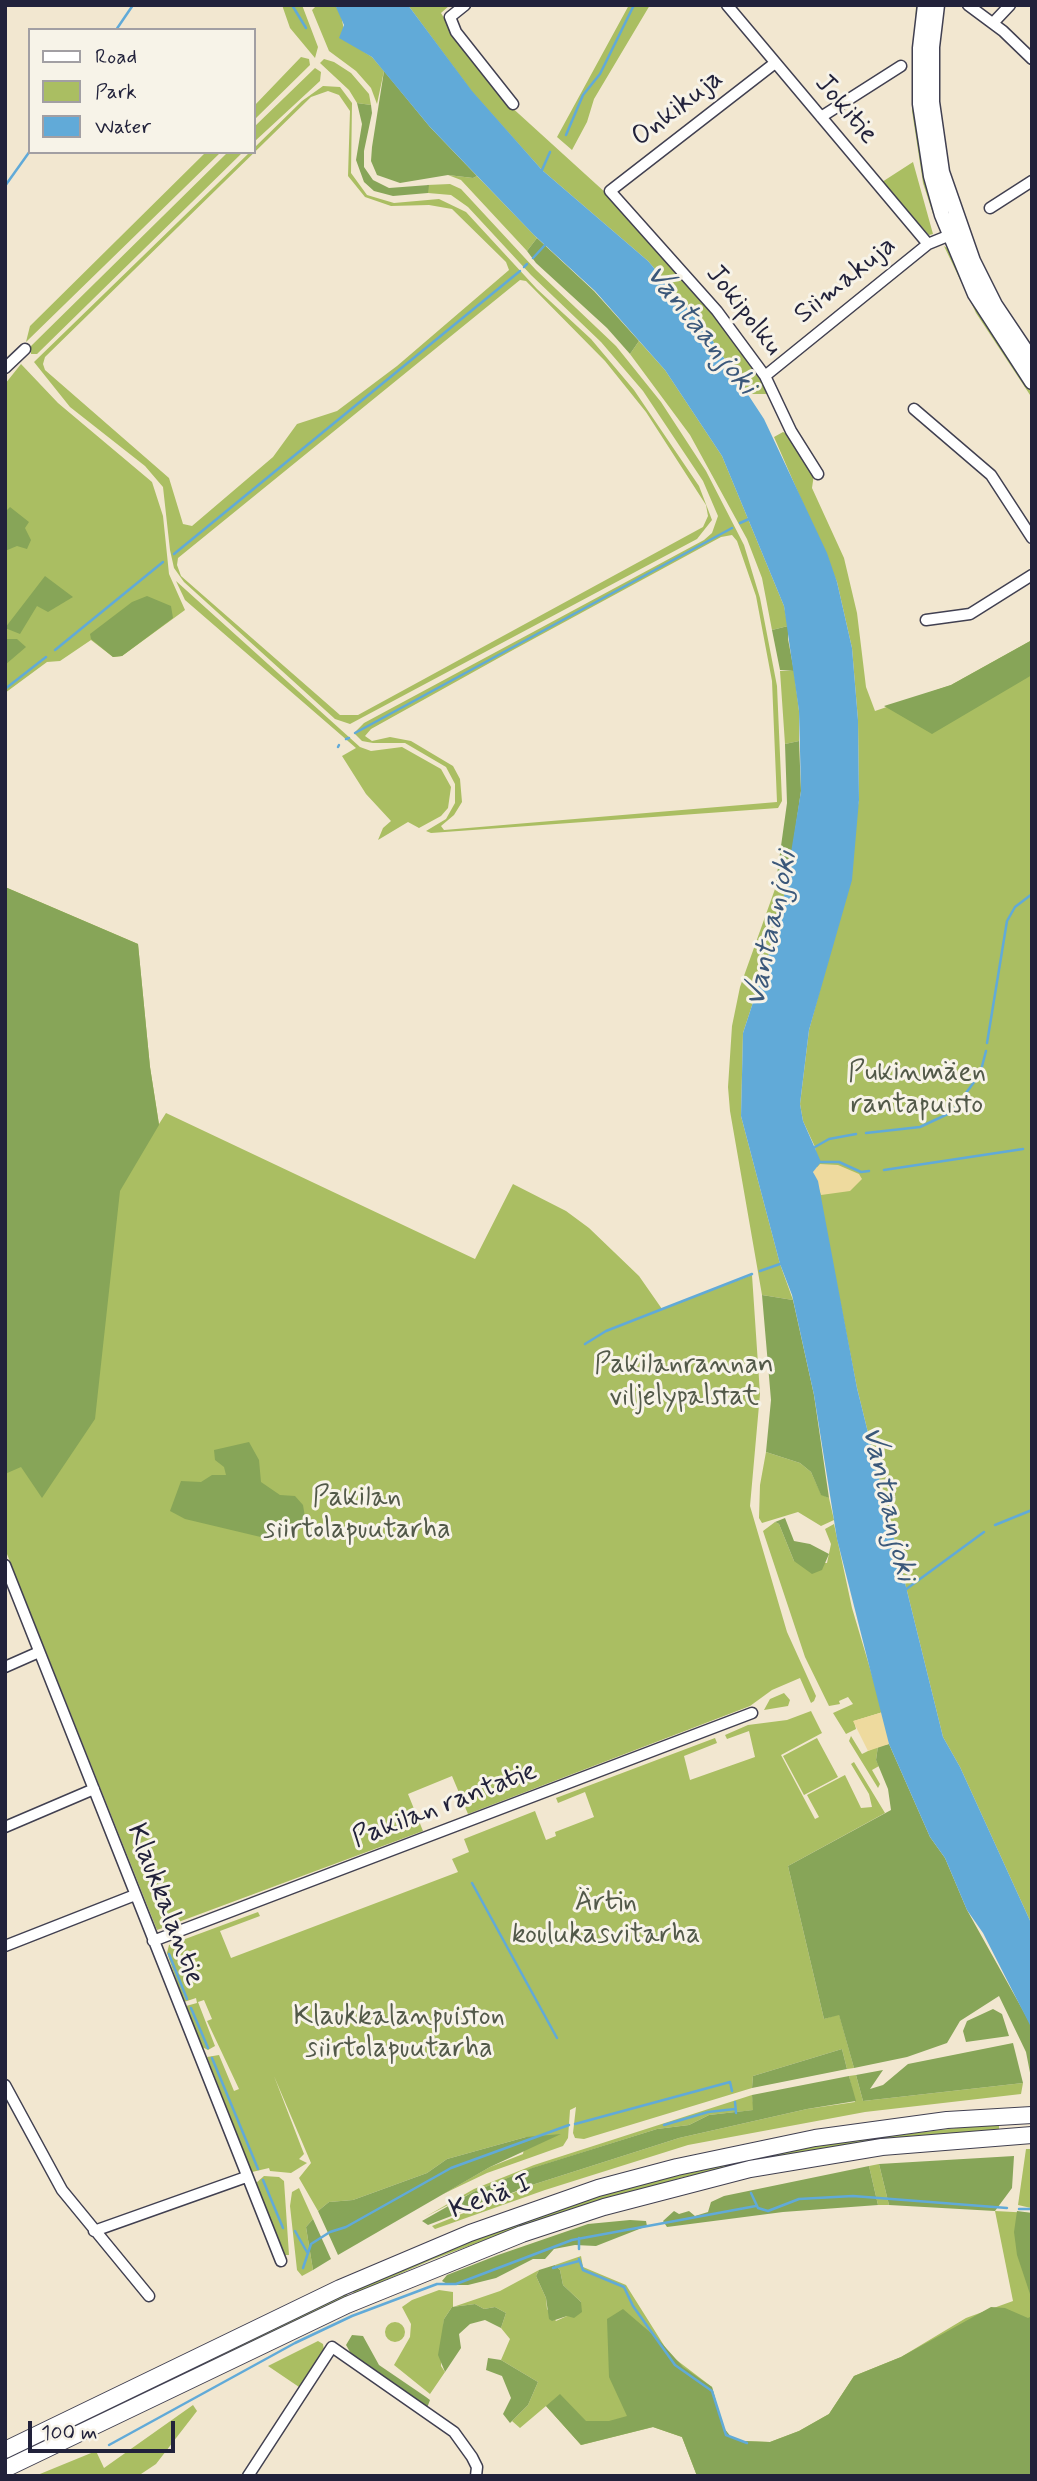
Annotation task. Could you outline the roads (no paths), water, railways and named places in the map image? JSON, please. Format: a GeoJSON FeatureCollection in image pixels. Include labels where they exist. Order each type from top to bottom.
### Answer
{"type":"FeatureCollection","features":[{"type":"Feature","properties":{"kind":"highway","name":"Kehä I"},"geometry":{"type":"LineString","coordinates":[[5,2450],[353,2283],[470,2233],[598,2188],[688,2164],[814,2138],[998,2116],[1032,2115]]}},
{"type":"Feature","properties":{"kind":"highway","name":"Kehä I"},"geometry":{"type":"LineString","coordinates":[[5,2469],[334,2311],[434,2267],[604,2207],[750,2169],[882,2147],[1032,2135]]}},
{"type":"Feature","properties":{"kind":"main road"},"geometry":{"type":"LineString","coordinates":[[925,5],[920,48],[920,104],[930,176],[954,233],[975,294],[1032,382]]}},
{"type":"Feature","properties":{"kind":"main road"},"geometry":{"type":"LineString","coordinates":[[937,5],[932,47],[935,125],[954,233],[995,305],[1032,360]]}},
{"type":"Feature","properties":{"kind":"street"},"geometry":{"type":"LineString","coordinates":[[465,5],[450,17],[456,32],[513,104]]}},
{"type":"Feature","properties":{"kind":"street","name":"Jokitie"},"geometry":{"type":"LineString","coordinates":[[727,5],[928,244]]}},
{"type":"Feature","properties":{"kind":"street"},"geometry":{"type":"LineString","coordinates":[[968,5],[993,23],[1032,59]]}},
{"type":"Feature","properties":{"kind":"street"},"geometry":{"type":"LineString","coordinates":[[993,23],[1010,5]]}},
{"type":"Feature","properties":{"kind":"street","name":"Onkikuja"},"geometry":{"type":"LineString","coordinates":[[610,191],[775,63]]}},
{"type":"Feature","properties":{"kind":"street"},"geometry":{"type":"LineString","coordinates":[[821,117],[901,66]]}},
{"type":"Feature","properties":{"kind":"street"},"geometry":{"type":"LineString","coordinates":[[990,208],[1032,181]]}},
{"type":"Feature","properties":{"kind":"street","name":"Jokipolku"},"geometry":{"type":"LineString","coordinates":[[610,191],[717,311],[765,376],[791,431],[818,474]]}},
{"type":"Feature","properties":{"kind":"street","name":"Siimakuja"},"geometry":{"type":"LineString","coordinates":[[765,376],[928,244],[954,233]]}},
{"type":"Feature","properties":{"kind":"street"},"geometry":{"type":"LineString","coordinates":[[5,368],[25,349]]}},
{"type":"Feature","properties":{"kind":"street"},"geometry":{"type":"LineString","coordinates":[[914,409],[991,475],[1032,538]]}},
{"type":"Feature","properties":{"kind":"street"},"geometry":{"type":"LineString","coordinates":[[926,620],[970,614],[1032,575]]}},
{"type":"Feature","properties":{"kind":"street","name":"Klaukkalantie"},"geometry":{"type":"LineString","coordinates":[[6,1569],[281,2261]]}},
{"type":"Feature","properties":{"kind":"street"},"geometry":{"type":"LineString","coordinates":[[5,1667],[39,1652]]}},
{"type":"Feature","properties":{"kind":"street","name":"Pakilan rantatie"},"geometry":{"type":"LineString","coordinates":[[153,1941],[752,1713]]}},
{"type":"Feature","properties":{"kind":"street"},"geometry":{"type":"LineString","coordinates":[[5,1827],[94,1789]]}},
{"type":"Feature","properties":{"kind":"street"},"geometry":{"type":"LineString","coordinates":[[5,1946],[135,1895]]}},
{"type":"Feature","properties":{"kind":"street"},"geometry":{"type":"LineString","coordinates":[[5,2085],[62,2190],[149,2297]]}},
{"type":"Feature","properties":{"kind":"street"},"geometry":{"type":"LineString","coordinates":[[94,2231],[246,2177]]}},
{"type":"Feature","properties":{"kind":"street"},"geometry":{"type":"LineString","coordinates":[[248,2476],[332,2347],[454,2432],[472,2457],[477,2467],[476,2476]]}},
{"type":"Feature","properties":{"kind":"water","name":"Vantaanjoki"},"geometry":{"type":"Polygon","coordinates":[[[335,5],[408,5],[472,91],[542,170],[648,261],[703,326],[764,419],[827,553],[837,582],[852,648],[858,720],[859,800],[852,880],[809,1030],[800,1104],[803,1121],[821,1162],[813,1172],[818,1181],[857,1388],[943,1737],[960,1767],[1032,1925],[1032,2029],[983,1933],[967,1910],[945,1858],[930,1837],[889,1744],[837,1539],[814,1395],[792,1295],[780,1264],[741,1116],[743,1033],[780,920],[801,791],[799,711],[784,606],[722,456],[665,370],[595,291],[534,235],[430,127],[372,57],[339,38],[344,25],[335,5]]]}},
{"type":"Feature","properties":{"kind":"waterway"},"geometry":{"type":"LineString","coordinates":[[117,28],[133,5]]}},
{"type":"Feature","properties":{"kind":"waterway"},"geometry":{"type":"LineString","coordinates":[[292,5],[306,28]]}},
{"type":"Feature","properties":{"kind":"waterway"},"geometry":{"type":"LineString","coordinates":[[566,135],[583,95],[600,74],[634,5]]}},
{"type":"Feature","properties":{"kind":"waterway"},"geometry":{"type":"LineString","coordinates":[[542,170],[550,152]]}},
{"type":"Feature","properties":{"kind":"waterway"},"geometry":{"type":"LineString","coordinates":[[5,186],[28,154]]}},
{"type":"Feature","properties":{"kind":"waterway"},"geometry":{"type":"LineString","coordinates":[[533,258],[545,245]]}},
{"type":"Feature","properties":{"kind":"waterway"},"geometry":{"type":"LineString","coordinates":[[524,267],[527,264]]}},
{"type":"Feature","properties":{"kind":"waterway"},"geometry":{"type":"LineString","coordinates":[[174,554],[520,271]]}},
{"type":"Feature","properties":{"kind":"waterway"},"geometry":{"type":"LineString","coordinates":[[740,523],[749,519]]}},
{"type":"Feature","properties":{"kind":"waterway"},"geometry":{"type":"LineString","coordinates":[[355,733],[732,528]]}},
{"type":"Feature","properties":{"kind":"waterway"},"geometry":{"type":"LineString","coordinates":[[55,650],[163,562]]}},
{"type":"Feature","properties":{"kind":"waterway"},"geometry":{"type":"LineString","coordinates":[[5,689],[46,657]]}},
{"type":"Feature","properties":{"kind":"waterway"},"geometry":{"type":"LineString","coordinates":[[987,1043],[1007,921],[1015,907],[1032,894]]}},
{"type":"Feature","properties":{"kind":"waterway"},"geometry":{"type":"LineString","coordinates":[[866,1133],[920,1127],[952,1112],[980,1074],[986,1051]]}},
{"type":"Feature","properties":{"kind":"waterway"},"geometry":{"type":"LineString","coordinates":[[815,1147],[829,1139],[856,1134]]}},
{"type":"Feature","properties":{"kind":"waterway"},"geometry":{"type":"LineString","coordinates":[[884,1170],[1023,1149]]}},
{"type":"Feature","properties":{"kind":"waterway"},"geometry":{"type":"LineString","coordinates":[[821,1162],[839,1162],[861,1172],[869,1171]]}},
{"type":"Feature","properties":{"kind":"waterway"},"geometry":{"type":"LineString","coordinates":[[760,1271],[780,1264]]}},
{"type":"Feature","properties":{"kind":"waterway"},"geometry":{"type":"LineString","coordinates":[[585,1344],[606,1331],[752,1274]]}},
{"type":"Feature","properties":{"kind":"waterway"},"geometry":{"type":"LineString","coordinates":[[995,1525],[1032,1510]]}},
{"type":"Feature","properties":{"kind":"waterway","name":"Vantaanjoki"},"geometry":{"type":"LineString","coordinates":[[905,1590],[984,1532]]}},
{"type":"Feature","properties":{"kind":"waterway"},"geometry":{"type":"LineString","coordinates":[[472,1883],[557,2038]]}},
{"type":"Feature","properties":{"kind":"waterway"},"geometry":{"type":"LineString","coordinates":[[169,1954],[187,1999]]}},
{"type":"Feature","properties":{"kind":"waterway"},"geometry":{"type":"LineString","coordinates":[[191,2008],[208,2048]]}},
{"type":"Feature","properties":{"kind":"waterway"},"geometry":{"type":"LineString","coordinates":[[212,2058],[258,2169]]}},
{"type":"Feature","properties":{"kind":"waterway"},"geometry":{"type":"LineString","coordinates":[[575,2124],[730,2082],[732,2091]]}},
{"type":"Feature","properties":{"kind":"waterway"},"geometry":{"type":"LineString","coordinates":[[735,2102],[736,2113]]}},
{"type":"Feature","properties":{"kind":"waterway"},"geometry":{"type":"LineString","coordinates":[[664,2125],[708,2112],[735,2109]]}},
{"type":"Feature","properties":{"kind":"waterway"},"geometry":{"type":"LineString","coordinates":[[303,2268],[311,2244],[330,2232],[346,2227],[451,2168],[569,2125]]}},
{"type":"Feature","properties":{"kind":"waterway"},"geometry":{"type":"LineString","coordinates":[[263,2180],[283,2228]]}},
{"type":"Feature","properties":{"kind":"waterway"},"geometry":{"type":"LineString","coordinates":[[751,2193],[758,2208],[768,2211],[799,2199],[853,2196],[1007,2208]]}},
{"type":"Feature","properties":{"kind":"waterway"},"geometry":{"type":"LineString","coordinates":[[109,2445],[295,2343],[352,2316],[437,2284],[456,2284],[572,2240],[756,2206]]}},
{"type":"Feature","properties":{"kind":"waterway"},"geometry":{"type":"LineString","coordinates":[[1019,2209],[1030,2209]]}},
{"type":"Feature","properties":{"kind":"waterway"},"geometry":{"type":"LineString","coordinates":[[295,2231],[307,2252]]}},
{"type":"Feature","properties":{"kind":"waterway"},"geometry":{"type":"LineString","coordinates":[[579,2238],[579,2249]]}},
{"type":"Feature","properties":{"kind":"waterway"},"geometry":{"type":"LineString","coordinates":[[579,2259],[583,2270],[624,2287],[633,2306],[675,2365],[712,2391],[726,2435],[747,2443]]}},
{"type":"Feature","properties":{"kind":"waterway"},"geometry":{"type":"LineString","coordinates":[[553,2268],[579,2261]]}},
{"type":"Feature","properties":{"kind":"park label","name":"Pukinmäen rantapuisto"},"geometry":{"type":"Point","coordinates":[917,1090]}},
{"type":"Feature","properties":{"kind":"park label","name":"Pakilanrannan viljelypalstat"},"geometry":{"type":"Point","coordinates":[684,1382]}},
{"type":"Feature","properties":{"kind":"park label","name":"Pakilan siirtolapuutarha"},"geometry":{"type":"Point","coordinates":[357,1515]}},
{"type":"Feature","properties":{"kind":"park label","name":"Ärtin koulukasvitarha"},"geometry":{"type":"Point","coordinates":[606,1920]}},
{"type":"Feature","properties":{"kind":"park label","name":"Klaukkalanpuiston siirtolapuutarha"},"geometry":{"type":"Point","coordinates":[399,2034]}}]}
